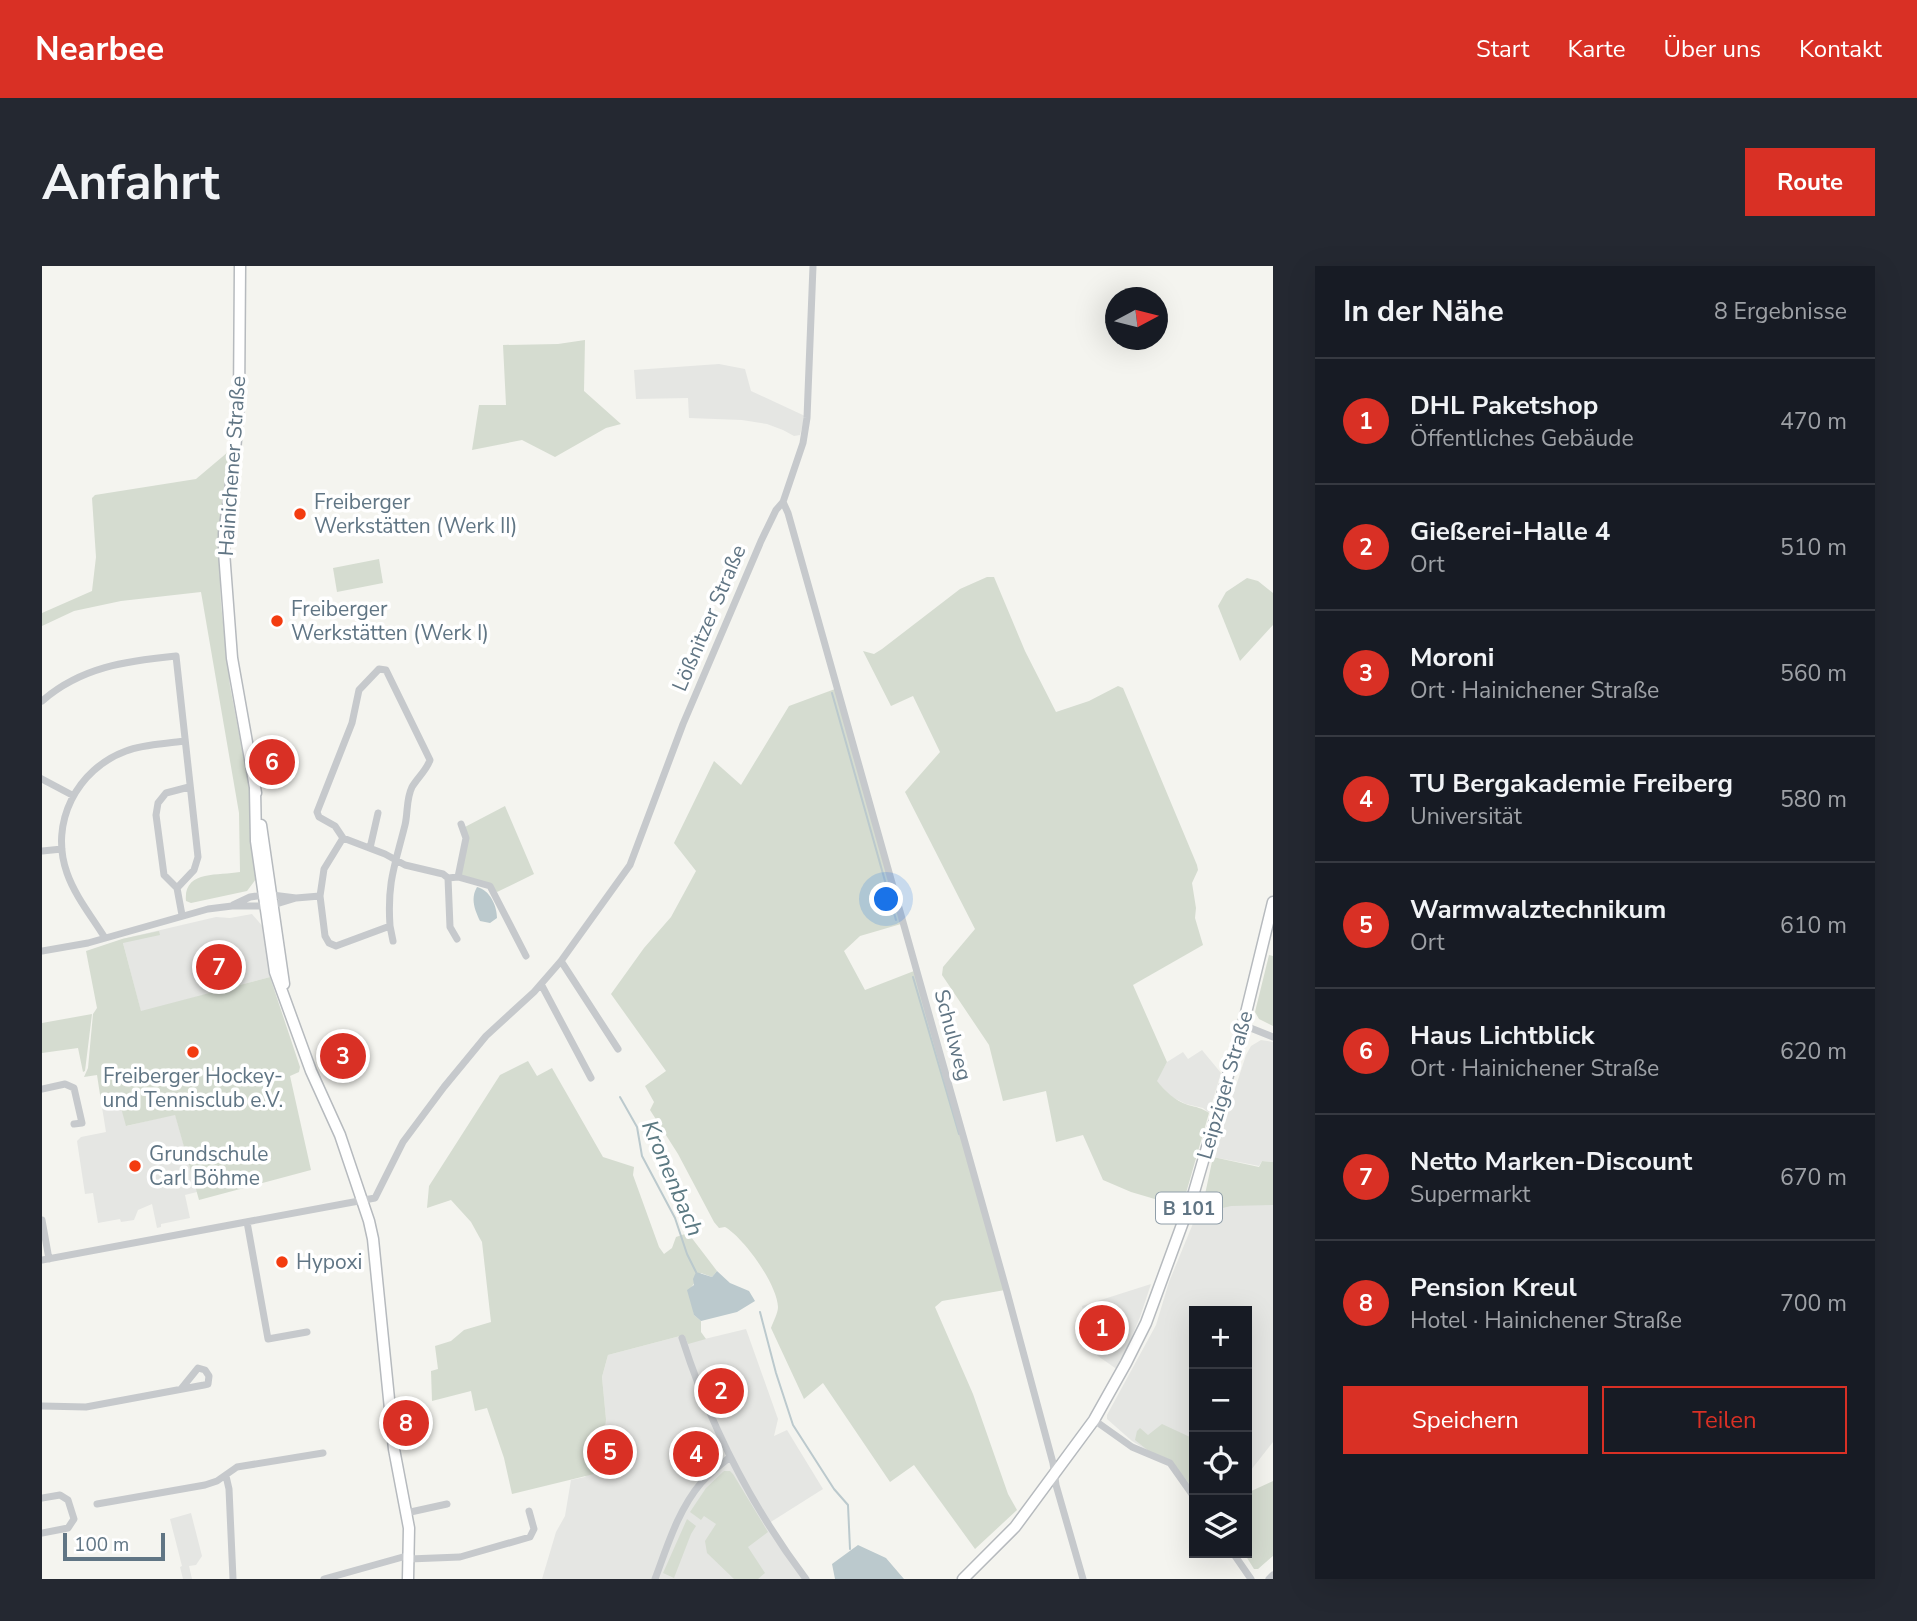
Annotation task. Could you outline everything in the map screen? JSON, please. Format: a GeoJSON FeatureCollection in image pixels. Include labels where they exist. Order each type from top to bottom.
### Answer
{"type":"FeatureCollection","features":[{"type":"Feature","properties":{"kind":"main road","name":"Hainichener Straße"},"geometry":{"type":"LineString","coordinates":[[240,266],[239,403],[225,524],[232,658],[288,1008],[311,1071],[340,1135],[373,1240],[394,1448],[411,1542],[408,1579]]}},
{"type":"Feature","properties":{"kind":"main road","name":"Leipziger Straße"},"geometry":{"type":"LineString","coordinates":[[963,1579],[1015,1527],[1094,1420],[1146,1323],[1194,1192],[1243,1025],[1273,902]]}},
{"type":"Feature","properties":{"kind":"street","name":"Lößnitzer Straße"},"geometry":{"type":"LineString","coordinates":[[363,1202],[377,1196],[403,1142],[480,1043],[541,985],[561,961],[630,865],[683,724],[750,565],[776,510],[783,502],[803,443],[807,418],[813,266]]}},
{"type":"Feature","properties":{"kind":"street","name":"Schulweg"},"geometry":{"type":"LineString","coordinates":[[783,502],[909,941],[1083,1579]]}},
{"type":"Feature","properties":{"kind":"street"},"geometry":{"type":"LineString","coordinates":[[42,701],[67,682],[93,670],[130,661],[176,656],[197,863],[177,888]]}},
{"type":"Feature","properties":{"kind":"street"},"geometry":{"type":"LineString","coordinates":[[393,941],[388,901],[394,860],[406,821],[412,788],[427,769],[430,760],[386,670],[379,669],[359,690],[352,723],[317,807],[319,817],[335,826],[343,838],[394,860],[449,878],[458,877],[489,886],[526,956]]}},
{"type":"Feature","properties":{"kind":"street"},"geometry":{"type":"LineString","coordinates":[[105,938],[71,883],[62,849],[64,821],[72,795],[87,776],[117,754],[141,747],[184,741]]}},
{"type":"Feature","properties":{"kind":"street"},"geometry":{"type":"LineString","coordinates":[[42,779],[72,795]]}},
{"type":"Feature","properties":{"kind":"street"},"geometry":{"type":"LineString","coordinates":[[182,915],[177,888],[164,875],[156,815],[159,803],[166,793],[189,786]]}},
{"type":"Feature","properties":{"kind":"street"},"geometry":{"type":"LineString","coordinates":[[369,848],[378,813]]}},
{"type":"Feature","properties":{"kind":"street"},"geometry":{"type":"LineString","coordinates":[[458,877],[466,838],[461,824]]}},
{"type":"Feature","properties":{"kind":"street"},"geometry":{"type":"LineString","coordinates":[[343,838],[324,869],[320,896],[325,936],[329,943],[341,946],[390,926]]}},
{"type":"Feature","properties":{"kind":"street"},"geometry":{"type":"LineString","coordinates":[[42,851],[62,849]]}},
{"type":"Feature","properties":{"kind":"street"},"geometry":{"type":"LineString","coordinates":[[449,878],[450,927],[457,939]]}},
{"type":"Feature","properties":{"kind":"street"},"geometry":{"type":"LineString","coordinates":[[42,951],[81,945],[182,915],[269,900],[320,896]]}},
{"type":"Feature","properties":{"kind":"street"},"geometry":{"type":"LineString","coordinates":[[561,961],[618,1049]]}},
{"type":"Feature","properties":{"kind":"street"},"geometry":{"type":"LineString","coordinates":[[541,985],[591,1078]]}},
{"type":"Feature","properties":{"kind":"street"},"geometry":{"type":"LineString","coordinates":[[1243,1025],[1273,1037]]}},
{"type":"Feature","properties":{"kind":"street"},"geometry":{"type":"LineString","coordinates":[[42,1089],[65,1084],[74,1088],[82,1123],[74,1124]]}},
{"type":"Feature","properties":{"kind":"street"},"geometry":{"type":"LineString","coordinates":[[42,1220],[46,1259],[363,1202]]}},
{"type":"Feature","properties":{"kind":"street"},"geometry":{"type":"LineString","coordinates":[[247,1222],[268,1339],[307,1332]]}},
{"type":"Feature","properties":{"kind":"street"},"geometry":{"type":"LineString","coordinates":[[682,1338],[692,1370],[730,1457],[758,1508],[806,1579]]}},
{"type":"Feature","properties":{"kind":"street"},"geometry":{"type":"LineString","coordinates":[[42,1406],[86,1406],[181,1389]]}},
{"type":"Feature","properties":{"kind":"street"},"geometry":{"type":"LineString","coordinates":[[1094,1420],[1132,1447],[1170,1463],[1193,1495]]}},
{"type":"Feature","properties":{"kind":"street"},"geometry":{"type":"LineString","coordinates":[[97,1504],[205,1485],[226,1476],[237,1467],[323,1453]]}},
{"type":"Feature","properties":{"kind":"street"},"geometry":{"type":"LineString","coordinates":[[655,1579],[693,1494],[701,1483],[730,1457]]}},
{"type":"Feature","properties":{"kind":"street"},"geometry":{"type":"LineString","coordinates":[[226,1476],[229,1489],[233,1579]]}},
{"type":"Feature","properties":{"kind":"street"},"geometry":{"type":"LineString","coordinates":[[42,1498],[60,1495],[68,1500],[74,1519],[68,1528],[42,1534]]}},
{"type":"Feature","properties":{"kind":"street"},"geometry":{"type":"LineString","coordinates":[[406,1513],[447,1504]]}},
{"type":"Feature","properties":{"kind":"street"},"geometry":{"type":"LineString","coordinates":[[324,1579],[409,1557],[460,1557],[530,1537],[534,1529],[529,1511]]}},
{"type":"Feature","properties":{"kind":"street"},"geometry":{"type":"LineString","coordinates":[[1236,1558],[1251,1579]]}},
{"type":"Feature","properties":{"kind":"street"},"geometry":{"type":"LineString","coordinates":[[1269,1579],[1273,1575]]}},
{"type":"Feature","properties":{"kind":"shaded area"},"geometry":{"type":"Polygon","coordinates":[[[585,340],[584,391],[621,424],[606,428],[555,457],[522,440],[472,450],[479,405],[506,405],[503,345],[558,344],[585,340]]]}},
{"type":"Feature","properties":{"kind":"shaded area"},"geometry":{"type":"Polygon","coordinates":[[[719,364],[745,369],[751,391],[805,416],[800,435],[794,436],[767,424],[742,420],[689,418],[688,398],[636,399],[634,370],[719,364]]]}},
{"type":"Feature","properties":{"kind":"shaded area"},"geometry":{"type":"Polygon","coordinates":[[[228,452],[229,476],[219,553],[221,604],[230,686],[250,791],[250,840],[256,879],[247,891],[191,903],[186,901],[187,891],[196,879],[240,872],[239,813],[201,592],[121,601],[74,611],[42,626],[42,613],[92,591],[96,557],[92,498],[95,495],[196,479],[228,452]]]}},
{"type":"Feature","properties":{"kind":"shaded area"},"geometry":{"type":"Polygon","coordinates":[[[379,559],[383,583],[337,592],[333,568],[379,559]]]}},
{"type":"Feature","properties":{"kind":"shaded area"},"geometry":{"type":"Polygon","coordinates":[[[987,577],[994,577],[1025,651],[1056,712],[1089,701],[1118,686],[1123,688],[1197,865],[1198,870],[1192,883],[1195,918],[1203,945],[1133,985],[1167,1062],[1157,1081],[1179,1101],[1209,1113],[1182,1207],[1131,1192],[1103,1180],[1083,1135],[1056,1142],[1046,1091],[1003,1101],[989,1045],[942,975],[943,967],[975,929],[905,792],[940,752],[913,696],[891,706],[863,651],[874,654],[960,589],[987,577]]]}},
{"type":"Feature","properties":{"kind":"shaded area"},"geometry":{"type":"Polygon","coordinates":[[[1247,578],[1258,581],[1273,593],[1273,625],[1240,661],[1218,606],[1226,592],[1247,578]]]}},
{"type":"Feature","properties":{"kind":"shaded area"},"geometry":{"type":"Polygon","coordinates":[[[835,689],[901,924],[860,936],[844,951],[865,990],[914,971],[1005,1290],[942,1301],[935,1307],[973,1394],[1008,1494],[1017,1510],[975,1549],[914,1465],[890,1482],[823,1383],[804,1399],[771,1328],[778,1307],[772,1286],[741,1241],[725,1227],[719,1228],[714,1222],[678,1154],[650,1110],[654,1102],[645,1086],[666,1071],[611,994],[644,948],[671,917],[696,871],[674,843],[714,761],[741,785],[789,706],[835,689]]]}},
{"type":"Feature","properties":{"kind":"shaded area"},"geometry":{"type":"Polygon","coordinates":[[[505,806],[534,874],[497,892],[490,886],[458,877],[466,838],[463,828],[505,806]]]}},
{"type":"Feature","properties":{"kind":"shaded area"},"geometry":{"type":"Polygon","coordinates":[[[477,887],[486,891],[496,909],[497,918],[490,923],[480,921],[476,913],[474,900],[477,887]]]}},
{"type":"Feature","properties":{"kind":"shaded area"},"geometry":{"type":"Polygon","coordinates":[[[252,914],[264,928],[270,977],[141,1012],[122,939],[216,917],[230,918],[252,914]]]}},
{"type":"Feature","properties":{"kind":"shaded area"},"geometry":{"type":"Polygon","coordinates":[[[159,931],[160,935],[123,943],[141,1011],[270,977],[300,1067],[299,1072],[290,1076],[311,1170],[199,1200],[175,1115],[126,1126],[118,1097],[101,1101],[97,1075],[84,1077],[88,1068],[93,1014],[97,1008],[86,951],[159,931]]]}},
{"type":"Feature","properties":{"kind":"shaded area"},"geometry":{"type":"Polygon","coordinates":[[[1269,955],[1273,956],[1273,1026],[1259,1019],[1255,1012],[1269,955]]]}},
{"type":"Feature","properties":{"kind":"shaded area"},"geometry":{"type":"Polygon","coordinates":[[[92,1014],[85,1071],[83,1072],[78,1048],[42,1053],[42,1023],[92,1014]]]}},
{"type":"Feature","properties":{"kind":"shaded area"},"geometry":{"type":"Polygon","coordinates":[[[1261,1040],[1273,1042],[1273,1162],[1262,1161],[1259,1166],[1213,1157],[1246,1055],[1251,1046],[1261,1040]]]}},
{"type":"Feature","properties":{"kind":"shaded area"},"geometry":{"type":"Polygon","coordinates":[[[1202,1050],[1221,1073],[1209,1113],[1203,1108],[1170,1096],[1156,1081],[1167,1062],[1183,1052],[1188,1059],[1202,1050]]]}},
{"type":"Feature","properties":{"kind":"shaded area"},"geometry":{"type":"Polygon","coordinates":[[[528,1061],[537,1076],[552,1068],[603,1157],[634,1167],[633,1175],[664,1254],[672,1248],[676,1237],[688,1233],[717,1271],[712,1277],[701,1273],[691,1288],[694,1315],[701,1321],[701,1332],[706,1339],[688,1344],[684,1335],[608,1355],[602,1377],[606,1419],[604,1435],[590,1442],[594,1474],[512,1494],[504,1458],[487,1408],[475,1411],[471,1391],[432,1401],[431,1371],[438,1369],[435,1346],[451,1341],[464,1330],[491,1322],[482,1242],[471,1222],[451,1200],[427,1208],[429,1186],[500,1075],[528,1061]]]}},
{"type":"Feature","properties":{"kind":"shaded area","name":"Grundschule Carl Böhme"},"geometry":{"type":"Polygon","coordinates":[[[118,1097],[127,1126],[175,1114],[197,1192],[185,1195],[190,1218],[161,1224],[161,1227],[157,1228],[152,1204],[138,1210],[134,1220],[121,1222],[120,1219],[98,1223],[93,1193],[85,1194],[77,1141],[81,1137],[106,1132],[101,1101],[118,1097]]]}},
{"type":"Feature","properties":{"kind":"shaded area"},"geometry":{"type":"Polygon","coordinates":[[[1213,1157],[1259,1167],[1262,1161],[1273,1162],[1273,1205],[1231,1206],[1201,1213],[1213,1157]]]}},
{"type":"Feature","properties":{"kind":"shaded area"},"geometry":{"type":"Polygon","coordinates":[[[1273,1195],[1273,1442],[1252,1469],[1252,1306],[1189,1306],[1189,1485],[1170,1461],[1132,1441],[1107,1419],[1107,1415],[1156,1325],[1169,1282],[1203,1199],[1273,1195]]]}},
{"type":"Feature","properties":{"kind":"shaded area"},"geometry":{"type":"Polygon","coordinates":[[[717,1271],[730,1283],[749,1291],[755,1301],[737,1312],[701,1321],[694,1315],[687,1290],[694,1285],[696,1272],[712,1277],[717,1271]]]}},
{"type":"Feature","properties":{"kind":"shaded area"},"geometry":{"type":"Polygon","coordinates":[[[1151,1284],[1118,1370],[1082,1345],[1082,1306],[1151,1284]]]}},
{"type":"Feature","properties":{"kind":"shaded area"},"geometry":{"type":"Polygon","coordinates":[[[746,1329],[778,1419],[774,1436],[787,1430],[823,1489],[766,1525],[802,1579],[542,1579],[556,1532],[565,1516],[571,1480],[585,1477],[593,1466],[590,1442],[606,1419],[602,1377],[608,1355],[684,1335],[688,1343],[746,1329]]]}},
{"type":"Feature","properties":{"kind":"shaded area"},"geometry":{"type":"Polygon","coordinates":[[[1162,1424],[1189,1437],[1189,1483],[1171,1460],[1150,1452],[1135,1440],[1140,1428],[1148,1435],[1162,1424]]]}},
{"type":"Feature","properties":{"kind":"shaded area"},"geometry":{"type":"Polygon","coordinates":[[[724,1471],[733,1474],[768,1532],[748,1547],[765,1573],[758,1579],[734,1579],[707,1553],[705,1541],[716,1524],[704,1516],[701,1520],[690,1512],[706,1488],[724,1471]]]}},
{"type":"Feature","properties":{"kind":"shaded area"},"geometry":{"type":"Polygon","coordinates":[[[1273,1481],[1273,1556],[1258,1569],[1254,1569],[1247,1558],[1252,1558],[1252,1491],[1273,1481]]]}},
{"type":"Feature","properties":{"kind":"shaded area"},"geometry":{"type":"Polygon","coordinates":[[[191,1513],[202,1556],[196,1565],[189,1566],[192,1579],[183,1579],[170,1519],[191,1513]]]}},
{"type":"Feature","properties":{"kind":"shaded area"},"geometry":{"type":"Polygon","coordinates":[[[687,1519],[696,1526],[674,1578],[663,1573],[687,1519]]]}},
{"type":"Feature","properties":{"kind":"shaded area"},"geometry":{"type":"Polygon","coordinates":[[[858,1545],[886,1558],[904,1579],[835,1579],[832,1564],[858,1545]]]}},
{"type":"Feature","properties":{"kind":"waterway"},"geometry":{"type":"LineString","coordinates":[[832,693],[896,920]]}},
{"type":"Feature","properties":{"kind":"waterway"},"geometry":{"type":"LineString","coordinates":[[913,977],[959,1134]]}},
{"type":"Feature","properties":{"kind":"waterway","name":"Kronenbach"},"geometry":{"type":"LineString","coordinates":[[620,1097],[637,1127],[642,1156],[675,1218],[696,1272]]}},
{"type":"Feature","properties":{"kind":"waterway","name":"Kronenbach"},"geometry":{"type":"LineString","coordinates":[[760,1312],[793,1425],[834,1489],[848,1505],[850,1549]]}},
{"type":"Feature","properties":{"kind":"place","name":"Freiberger Werkstätten (Werk II)"},"geometry":{"type":"Point","coordinates":[300,514]}},
{"type":"Feature","properties":{"kind":"place","name":"Freiberger Werkstätten (Werk I)"},"geometry":{"type":"Point","coordinates":[277,621]}},
{"type":"Feature","properties":{"kind":"place","name":"Haus Lichtblick"},"geometry":{"type":"Point","coordinates":[272,762]}},
{"type":"Feature","properties":{"kind":"place","name":"Netto Marken-Discount"},"geometry":{"type":"Point","coordinates":[219,967]}},
{"type":"Feature","properties":{"kind":"place","name":"Freiberger Hockey- und Tennisclub e.V."},"geometry":{"type":"Point","coordinates":[193,1052]}},
{"type":"Feature","properties":{"kind":"place","name":"Moroni"},"geometry":{"type":"Point","coordinates":[343,1056]}},
{"type":"Feature","properties":{"kind":"place","name":"Grundschule Carl Böhme"},"geometry":{"type":"Point","coordinates":[135,1166]}},
{"type":"Feature","properties":{"kind":"place","name":"Hypoxi"},"geometry":{"type":"Point","coordinates":[282,1262]}},
{"type":"Feature","properties":{"kind":"place","name":"DHL Paketshop"},"geometry":{"type":"Point","coordinates":[1102,1328]}},
{"type":"Feature","properties":{"kind":"place","name":"Gießerei-Halle 4"},"geometry":{"type":"Point","coordinates":[721,1391]}},
{"type":"Feature","properties":{"kind":"place","name":"Pension Kreul"},"geometry":{"type":"Point","coordinates":[406,1423]}},
{"type":"Feature","properties":{"kind":"place","name":"Warmwalztechnikum"},"geometry":{"type":"Point","coordinates":[610,1452]}},
{"type":"Feature","properties":{"kind":"place","name":"TU Bergakademie Freiberg"},"geometry":{"type":"Point","coordinates":[696,1454]}}]}
